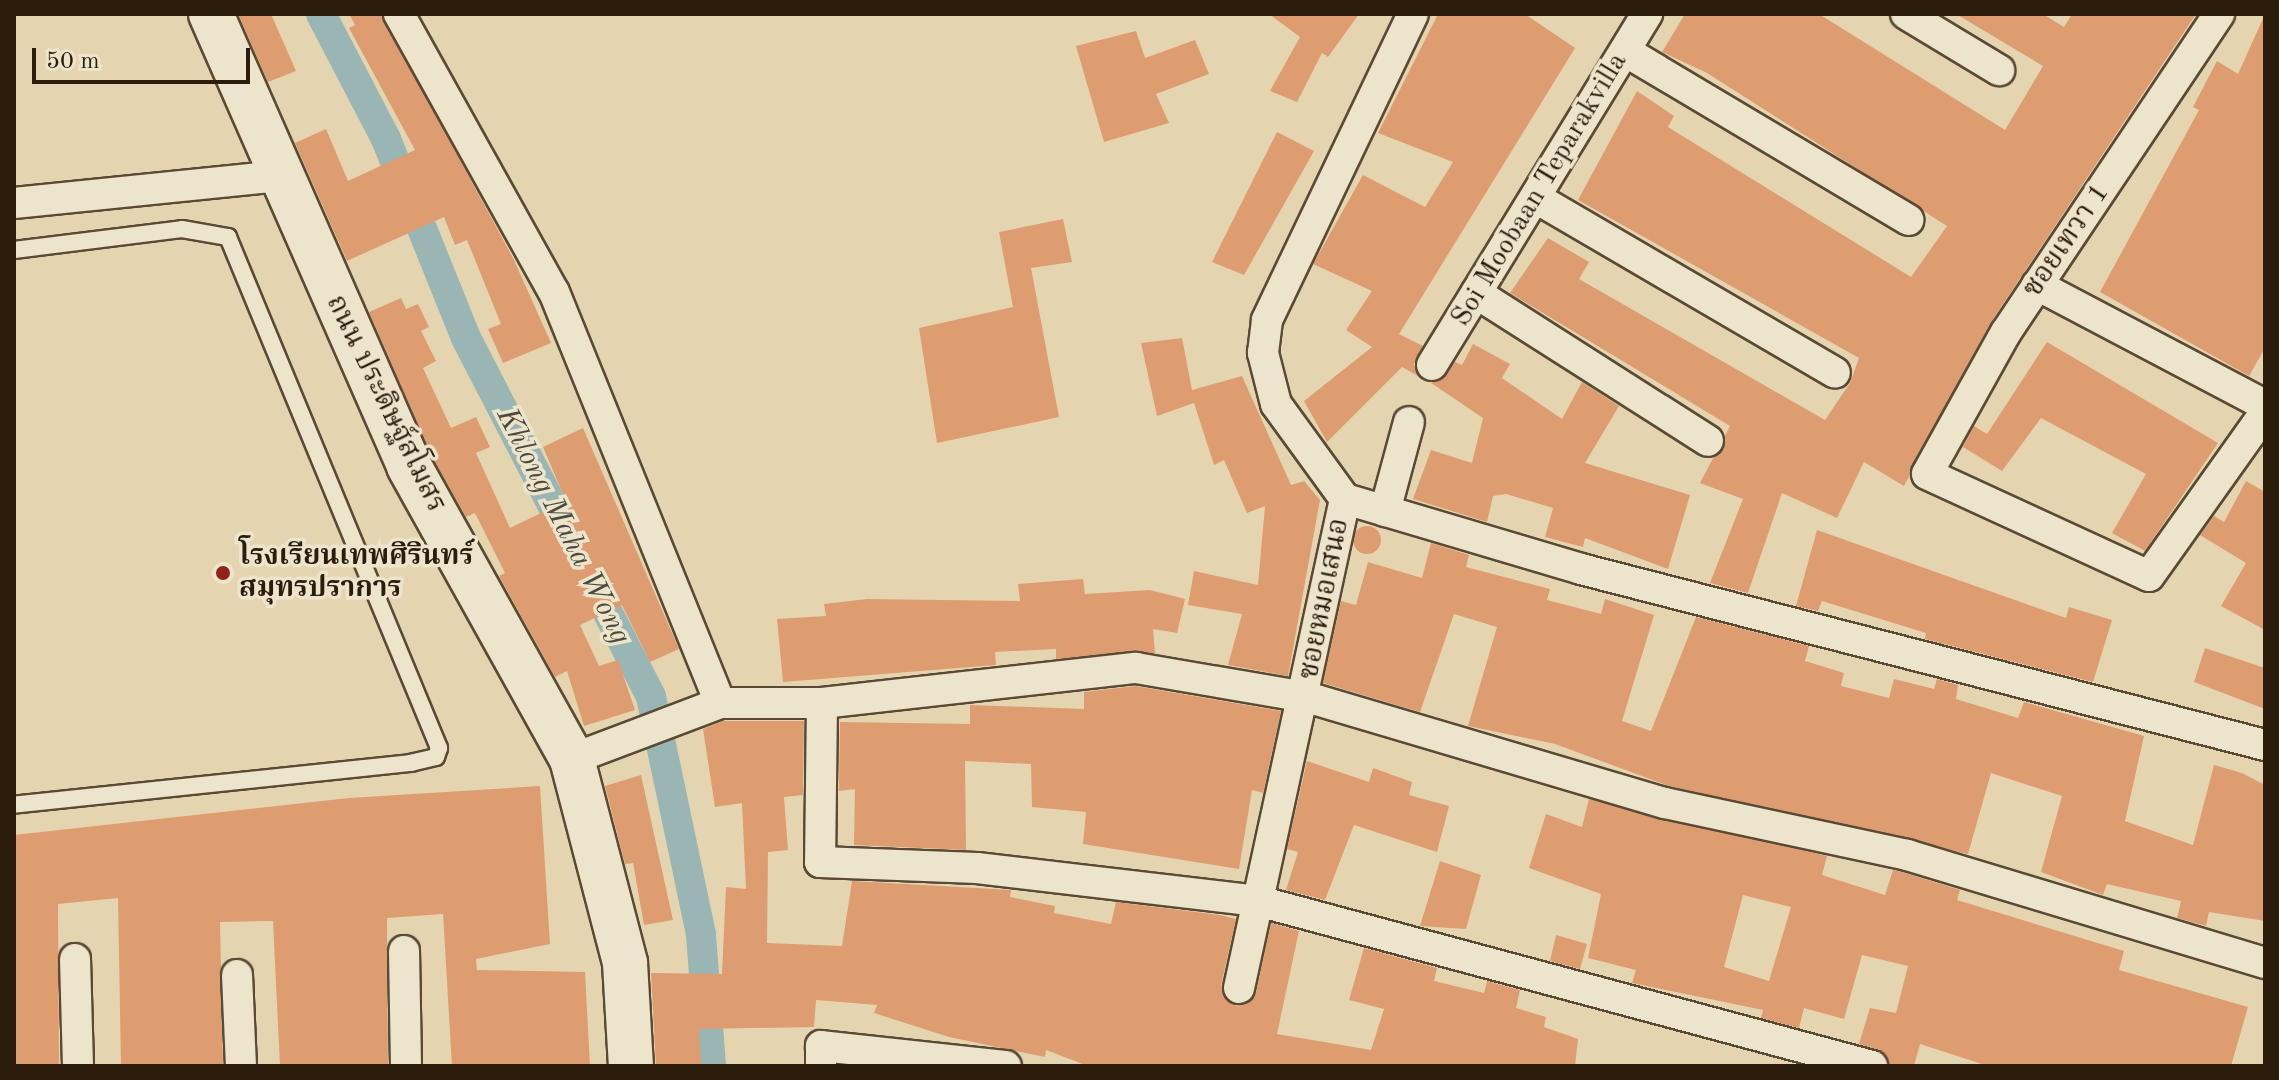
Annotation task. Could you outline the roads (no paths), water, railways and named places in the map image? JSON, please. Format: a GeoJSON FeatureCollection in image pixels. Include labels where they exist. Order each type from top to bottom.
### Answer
{"type":"FeatureCollection","features":[{"type":"Feature","properties":{"kind":"street","name":"ถนน ประดิษฐ์สโมสร"},"geometry":{"type":"LineString","coordinates":[[211,14],[409,466],[572,759],[625,963],[631,1066]]}},
{"type":"Feature","properties":{"kind":"street"},"geometry":{"type":"LineString","coordinates":[[399,14],[554,292],[715,705]]}},
{"type":"Feature","properties":{"kind":"street","name":"ซอยหมอเสนอ"},"geometry":{"type":"LineString","coordinates":[[1239,988],[1306,697],[1345,499],[1276,404],[1263,353],[1267,320],[1413,14]]}},
{"type":"Feature","properties":{"kind":"street","name":"Soi Moobaan Teparakvilla"},"geometry":{"type":"LineString","coordinates":[[1432,365],[1647,14]]}},
{"type":"Feature","properties":{"kind":"street"},"geometry":{"type":"LineString","coordinates":[[1906,14],[1999,70]]}},
{"type":"Feature","properties":{"kind":"street","name":"ซอยเทวา 1"},"geometry":{"type":"LineString","coordinates":[[2219,14],[2037,285],[1927,474],[2149,576],[2265,413]]}},
{"type":"Feature","properties":{"kind":"street"},"geometry":{"type":"LineString","coordinates":[[1625,51],[1908,220]]}},
{"type":"Feature","properties":{"kind":"street"},"geometry":{"type":"LineString","coordinates":[[14,203],[280,176]]}},
{"type":"Feature","properties":{"kind":"street"},"geometry":{"type":"LineString","coordinates":[[1536,198],[1835,373]]}},
{"type":"Feature","properties":{"kind":"street"},"geometry":{"type":"LineString","coordinates":[[2037,285],[2265,405]]}},
{"type":"Feature","properties":{"kind":"street"},"geometry":{"type":"LineString","coordinates":[[1476,293],[1708,441]]}},
{"type":"Feature","properties":{"kind":"street"},"geometry":{"type":"LineString","coordinates":[[1385,511],[1409,422]]}},
{"type":"Feature","properties":{"kind":"street"},"geometry":{"type":"LineString","coordinates":[[1345,499],[2265,745]]}},
{"type":"Feature","properties":{"kind":"street"},"geometry":{"type":"LineString","coordinates":[[572,759],[715,705],[822,703],[1136,668],[1306,697],[1665,803],[1907,855],[2265,963]]}},
{"type":"Feature","properties":{"kind":"street"},"geometry":{"type":"LineString","coordinates":[[822,703],[820,862],[977,868],[1258,901],[1872,1066]]}},
{"type":"Feature","properties":{"kind":"street"},"geometry":{"type":"LineString","coordinates":[[404,951],[406,1066]]}},
{"type":"Feature","properties":{"kind":"street"},"geometry":{"type":"LineString","coordinates":[[75,959],[78,1066]]}},
{"type":"Feature","properties":{"kind":"street"},"geometry":{"type":"LineString","coordinates":[[237,975],[241,1066]]}},
{"type":"Feature","properties":{"kind":"street"},"geometry":{"type":"LineString","coordinates":[[821,1056],[1006,1066]]}},
{"type":"Feature","properties":{"kind":"lane"},"geometry":{"type":"LineString","coordinates":[[14,250],[182,229],[228,237],[439,748],[436,757],[411,763],[14,805]]}},
{"type":"Feature","properties":{"kind":"waterway","name":"Khlong Maha Wong"},"geometry":{"type":"LineString","coordinates":[[321,14],[386,139],[466,338],[651,697],[701,935],[711,1066]]}},
{"type":"Feature","properties":{"kind":"place","name":"โรงเรียนเทพศิรินทร์ สมุทรปราการ"},"geometry":{"type":"Point","coordinates":[223,573]}}]}
